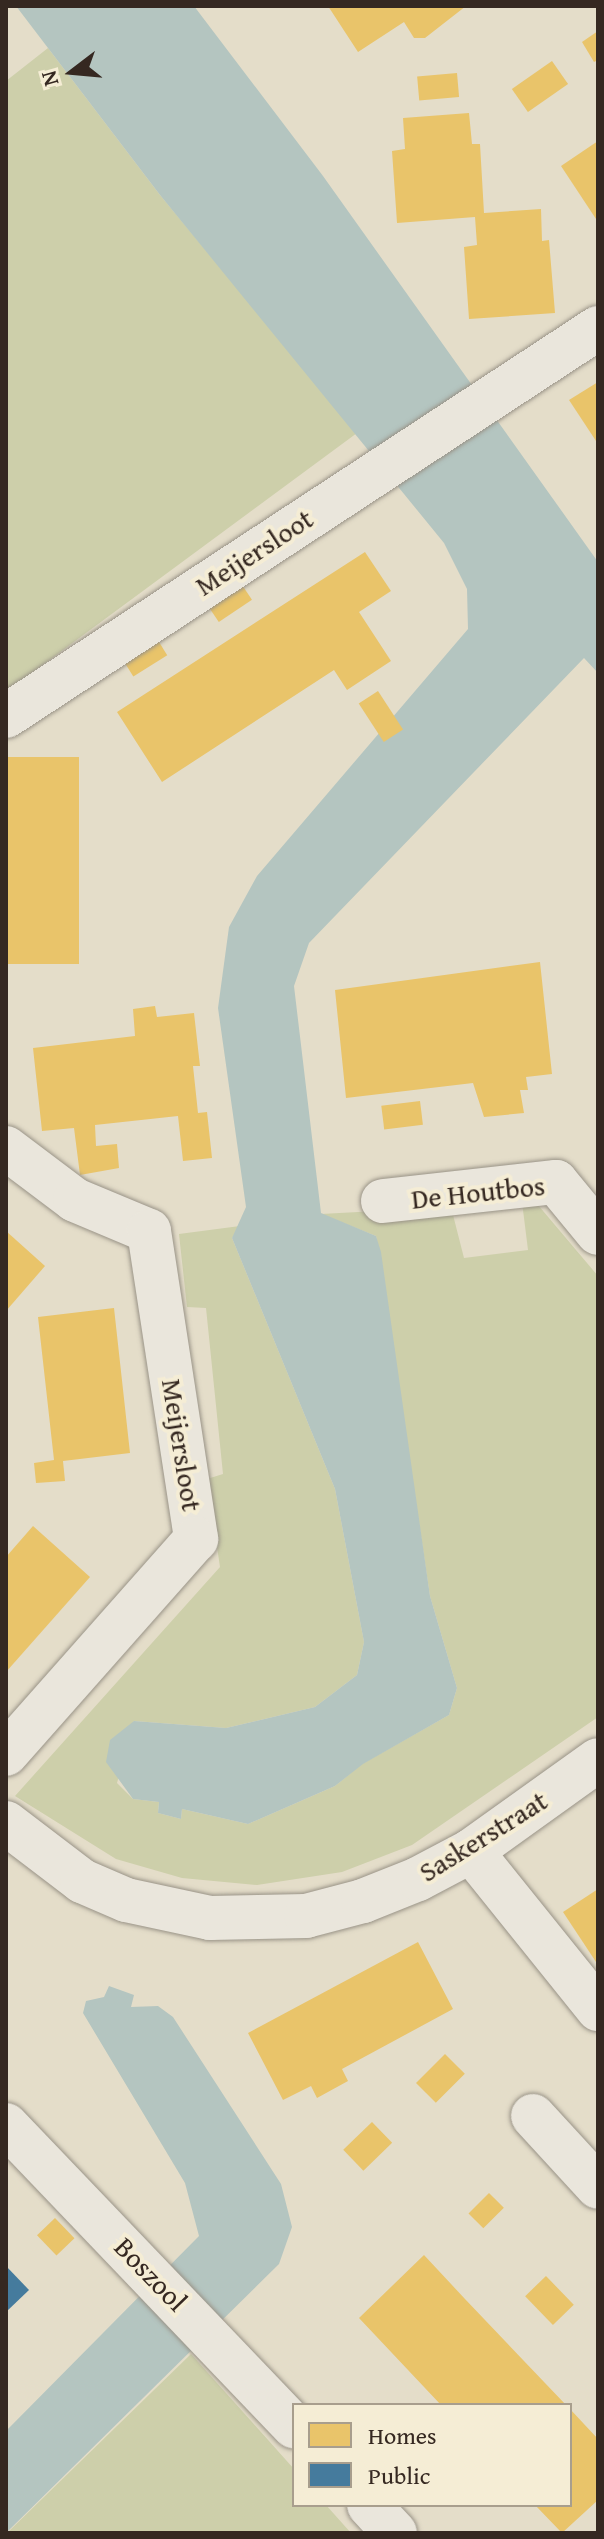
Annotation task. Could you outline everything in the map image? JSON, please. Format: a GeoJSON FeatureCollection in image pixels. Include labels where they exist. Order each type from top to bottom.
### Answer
{"type":"FeatureCollection","features":[{"type":"Feature","properties":{"kind":"street","name":"Meijersloot"},"geometry":{"type":"LineString","coordinates":[[6,716],[598,328]]}},
{"type":"Feature","properties":{"kind":"street","name":"Meijersloot"},"geometry":{"type":"LineString","coordinates":[[6,1148],[75,1200],[149,1231],[196,1539],[6,1754]]}},
{"type":"Feature","properties":{"kind":"street","name":"De Houtbos"},"geometry":{"type":"LineString","coordinates":[[383,1201],[556,1182],[598,1233]]}},
{"type":"Feature","properties":{"kind":"street","name":"Saskerstraat"},"geometry":{"type":"LineString","coordinates":[[6,1823],[82,1881],[126,1900],[210,1918],[306,1916],[363,1901],[471,1851],[598,1760]]}},
{"type":"Feature","properties":{"kind":"street"},"geometry":{"type":"LineString","coordinates":[[471,1851],[598,2009]]}},
{"type":"Feature","properties":{"kind":"street"},"geometry":{"type":"LineString","coordinates":[[533,2116],[598,2187]]}},
{"type":"Feature","properties":{"kind":"street","name":"Boszool"},"geometry":{"type":"LineString","coordinates":[[6,2125],[150,2271],[292,2424]]}},
{"type":"Feature","properties":{"kind":"street"},"geometry":{"type":"LineString","coordinates":[[371,2507],[395,2533]]}},
{"type":"Feature","properties":{"kind":"green space"},"geometry":{"type":"Polygon","coordinates":[[[48,48],[160,195],[357,433],[6,692],[6,81],[48,48]]]}},
{"type":"Feature","properties":{"kind":"green space"},"geometry":{"type":"Polygon","coordinates":[[[522,1202],[538,1205],[598,1276],[598,1717],[412,1845],[342,1872],[257,1885],[182,1878],[116,1859],[15,1796],[220,1567],[207,1479],[223,1474],[206,1308],[187,1307],[179,1234],[240,1226],[232,1238],[335,1489],[364,1642],[357,1675],[315,1707],[226,1728],[134,1721],[117,1783],[133,1799],[159,1802],[158,1813],[181,1819],[182,1809],[248,1824],[335,1786],[362,1764],[449,1715],[457,1688],[430,1596],[376,1236],[321,1214],[451,1207],[464,1258],[528,1250],[522,1202]]]}},
{"type":"Feature","properties":{"kind":"green space"},"geometry":{"type":"Polygon","coordinates":[[[191,2354],[292,2467],[292,2507],[328,2507],[351,2533],[7,2533],[191,2354]]]}},
{"type":"Feature","properties":{"kind":"shaded area"},"geometry":{"type":"Polygon","coordinates":[[[16,6],[194,6],[323,176],[598,562],[598,673],[584,658],[309,943],[294,986],[321,1213],[376,1236],[381,1252],[430,1596],[457,1688],[449,1715],[363,1764],[335,1786],[248,1824],[182,1809],[181,1819],[158,1813],[159,1802],[133,1799],[106,1762],[110,1740],[134,1721],[226,1728],[315,1707],[357,1675],[364,1642],[335,1489],[232,1238],[246,1207],[218,1008],[229,927],[257,876],[468,629],[467,589],[444,543],[160,195],[16,6]]]}},
{"type":"Feature","properties":{"kind":"shaded area"},"geometry":{"type":"Polygon","coordinates":[[[109,1986],[134,1995],[131,2007],[158,2006],[173,2017],[281,2184],[292,2227],[279,2264],[6,2533],[6,2431],[199,2236],[185,2183],[83,2013],[86,2001],[104,1997],[109,1986]]]}},
{"type":"Feature","properties":{"kind":"building: Homes"},"geometry":{"type":"Polygon","coordinates":[[[328,6],[466,6],[425,38],[414,38],[404,22],[358,52],[328,6]]]}},
{"type":"Feature","properties":{"kind":"building: Homes"},"geometry":{"type":"Polygon","coordinates":[[[598,31],[598,60],[594,62],[582,42],[598,31]]]}},
{"type":"Feature","properties":{"kind":"building: Homes"},"geometry":{"type":"Polygon","coordinates":[[[552,61],[568,84],[528,112],[512,89],[552,61]]]}},
{"type":"Feature","properties":{"kind":"building: Homes"},"geometry":{"type":"Polygon","coordinates":[[[457,73],[459,97],[419,100],[417,76],[457,73]]]}},
{"type":"Feature","properties":{"kind":"building: Homes"},"geometry":{"type":"Polygon","coordinates":[[[469,113],[472,144],[480,144],[484,213],[541,209],[542,241],[549,240],[555,313],[469,319],[464,247],[477,245],[475,217],[397,223],[392,151],[405,149],[403,118],[469,113]]]}},
{"type":"Feature","properties":{"kind":"building: Homes"},"geometry":{"type":"Polygon","coordinates":[[[598,141],[598,222],[561,166],[598,141]]]}},
{"type":"Feature","properties":{"kind":"building: Homes"},"geometry":{"type":"Polygon","coordinates":[[[598,382],[598,444],[569,400],[598,382]]]}},
{"type":"Feature","properties":{"kind":"building: Homes"},"geometry":{"type":"Polygon","coordinates":[[[365,552],[391,591],[359,612],[391,661],[347,690],[334,670],[162,782],[117,712],[365,552]]]}},
{"type":"Feature","properties":{"kind":"building: Homes"},"geometry":{"type":"Polygon","coordinates":[[[238,579],[252,600],[219,622],[205,601],[238,579]]]}},
{"type":"Feature","properties":{"kind":"building: Homes"},"geometry":{"type":"Polygon","coordinates":[[[154,634],[167,655],[133,676],[120,655],[154,634]]]}},
{"type":"Feature","properties":{"kind":"building: Homes"},"geometry":{"type":"Polygon","coordinates":[[[378,691],[403,730],[384,742],[359,704],[378,691]]]}},
{"type":"Feature","properties":{"kind":"building: Homes"},"geometry":{"type":"Polygon","coordinates":[[[6,757],[79,757],[79,964],[6,964],[6,757]]]}},
{"type":"Feature","properties":{"kind":"building: Homes"},"geometry":{"type":"Polygon","coordinates":[[[540,962],[552,1074],[526,1077],[528,1090],[520,1090],[524,1113],[484,1117],[473,1083],[346,1098],[335,990],[540,962]]]}},
{"type":"Feature","properties":{"kind":"building: Homes"},"geometry":{"type":"Polygon","coordinates":[[[155,1006],[157,1017],[194,1013],[200,1066],[193,1066],[198,1113],[207,1112],[212,1158],[183,1161],[178,1116],[95,1125],[96,1146],[117,1144],[119,1168],[80,1175],[74,1128],[42,1131],[33,1048],[135,1036],[133,1009],[155,1006]]]}},
{"type":"Feature","properties":{"kind":"building: Homes"},"geometry":{"type":"Polygon","coordinates":[[[420,1101],[423,1125],[384,1130],[381,1106],[420,1101]]]}},
{"type":"Feature","properties":{"kind":"building: Homes"},"geometry":{"type":"Polygon","coordinates":[[[6,1231],[45,1266],[6,1311],[6,1231]]]}},
{"type":"Feature","properties":{"kind":"building: Homes"},"geometry":{"type":"Polygon","coordinates":[[[114,1308],[130,1453],[63,1461],[65,1481],[36,1483],[34,1463],[54,1460],[38,1317],[114,1308]]]}},
{"type":"Feature","properties":{"kind":"building: Homes"},"geometry":{"type":"Polygon","coordinates":[[[33,1526],[90,1577],[6,1672],[6,1557],[33,1526]]]}},
{"type":"Feature","properties":{"kind":"building: Homes"},"geometry":{"type":"Polygon","coordinates":[[[598,1889],[598,1965],[563,1912],[598,1889]]]}},
{"type":"Feature","properties":{"kind":"building: Homes"},"geometry":{"type":"Polygon","coordinates":[[[418,1942],[453,2009],[342,2069],[348,2081],[317,2098],[311,2086],[283,2100],[248,2033],[418,1942]]]}},
{"type":"Feature","properties":{"kind":"building: Homes"},"geometry":{"type":"Polygon","coordinates":[[[445,2054],[465,2074],[436,2103],[416,2083],[445,2054]]]}},
{"type":"Feature","properties":{"kind":"building: Homes"},"geometry":{"type":"Polygon","coordinates":[[[372,2122],[392,2143],[363,2171],[343,2150],[372,2122]]]}},
{"type":"Feature","properties":{"kind":"building: Homes"},"geometry":{"type":"Polygon","coordinates":[[[489,2193],[504,2208],[483,2228],[468,2214],[489,2193]]]}},
{"type":"Feature","properties":{"kind":"building: Homes"},"geometry":{"type":"Polygon","coordinates":[[[55,2218],[74,2238],[56,2256],[37,2235],[55,2218]]]}},
{"type":"Feature","properties":{"kind":"building: Homes"},"geometry":{"type":"Polygon","coordinates":[[[424,2255],[564,2403],[439,2403],[359,2318],[424,2255]]]}},
{"type":"Feature","properties":{"kind":"building: Homes"},"geometry":{"type":"Polygon","coordinates":[[[546,2276],[574,2305],[553,2325],[525,2296],[546,2276]]]}},
{"type":"Feature","properties":{"kind":"building: Homes"},"geometry":{"type":"Polygon","coordinates":[[[572,2411],[598,2439],[598,2500],[562,2533],[537,2507],[572,2507],[572,2411]]]}},
{"type":"Feature","properties":{"kind":"building: Public"},"geometry":{"type":"Polygon","coordinates":[[[6,2266],[29,2290],[6,2312],[6,2266]]]}}]}
